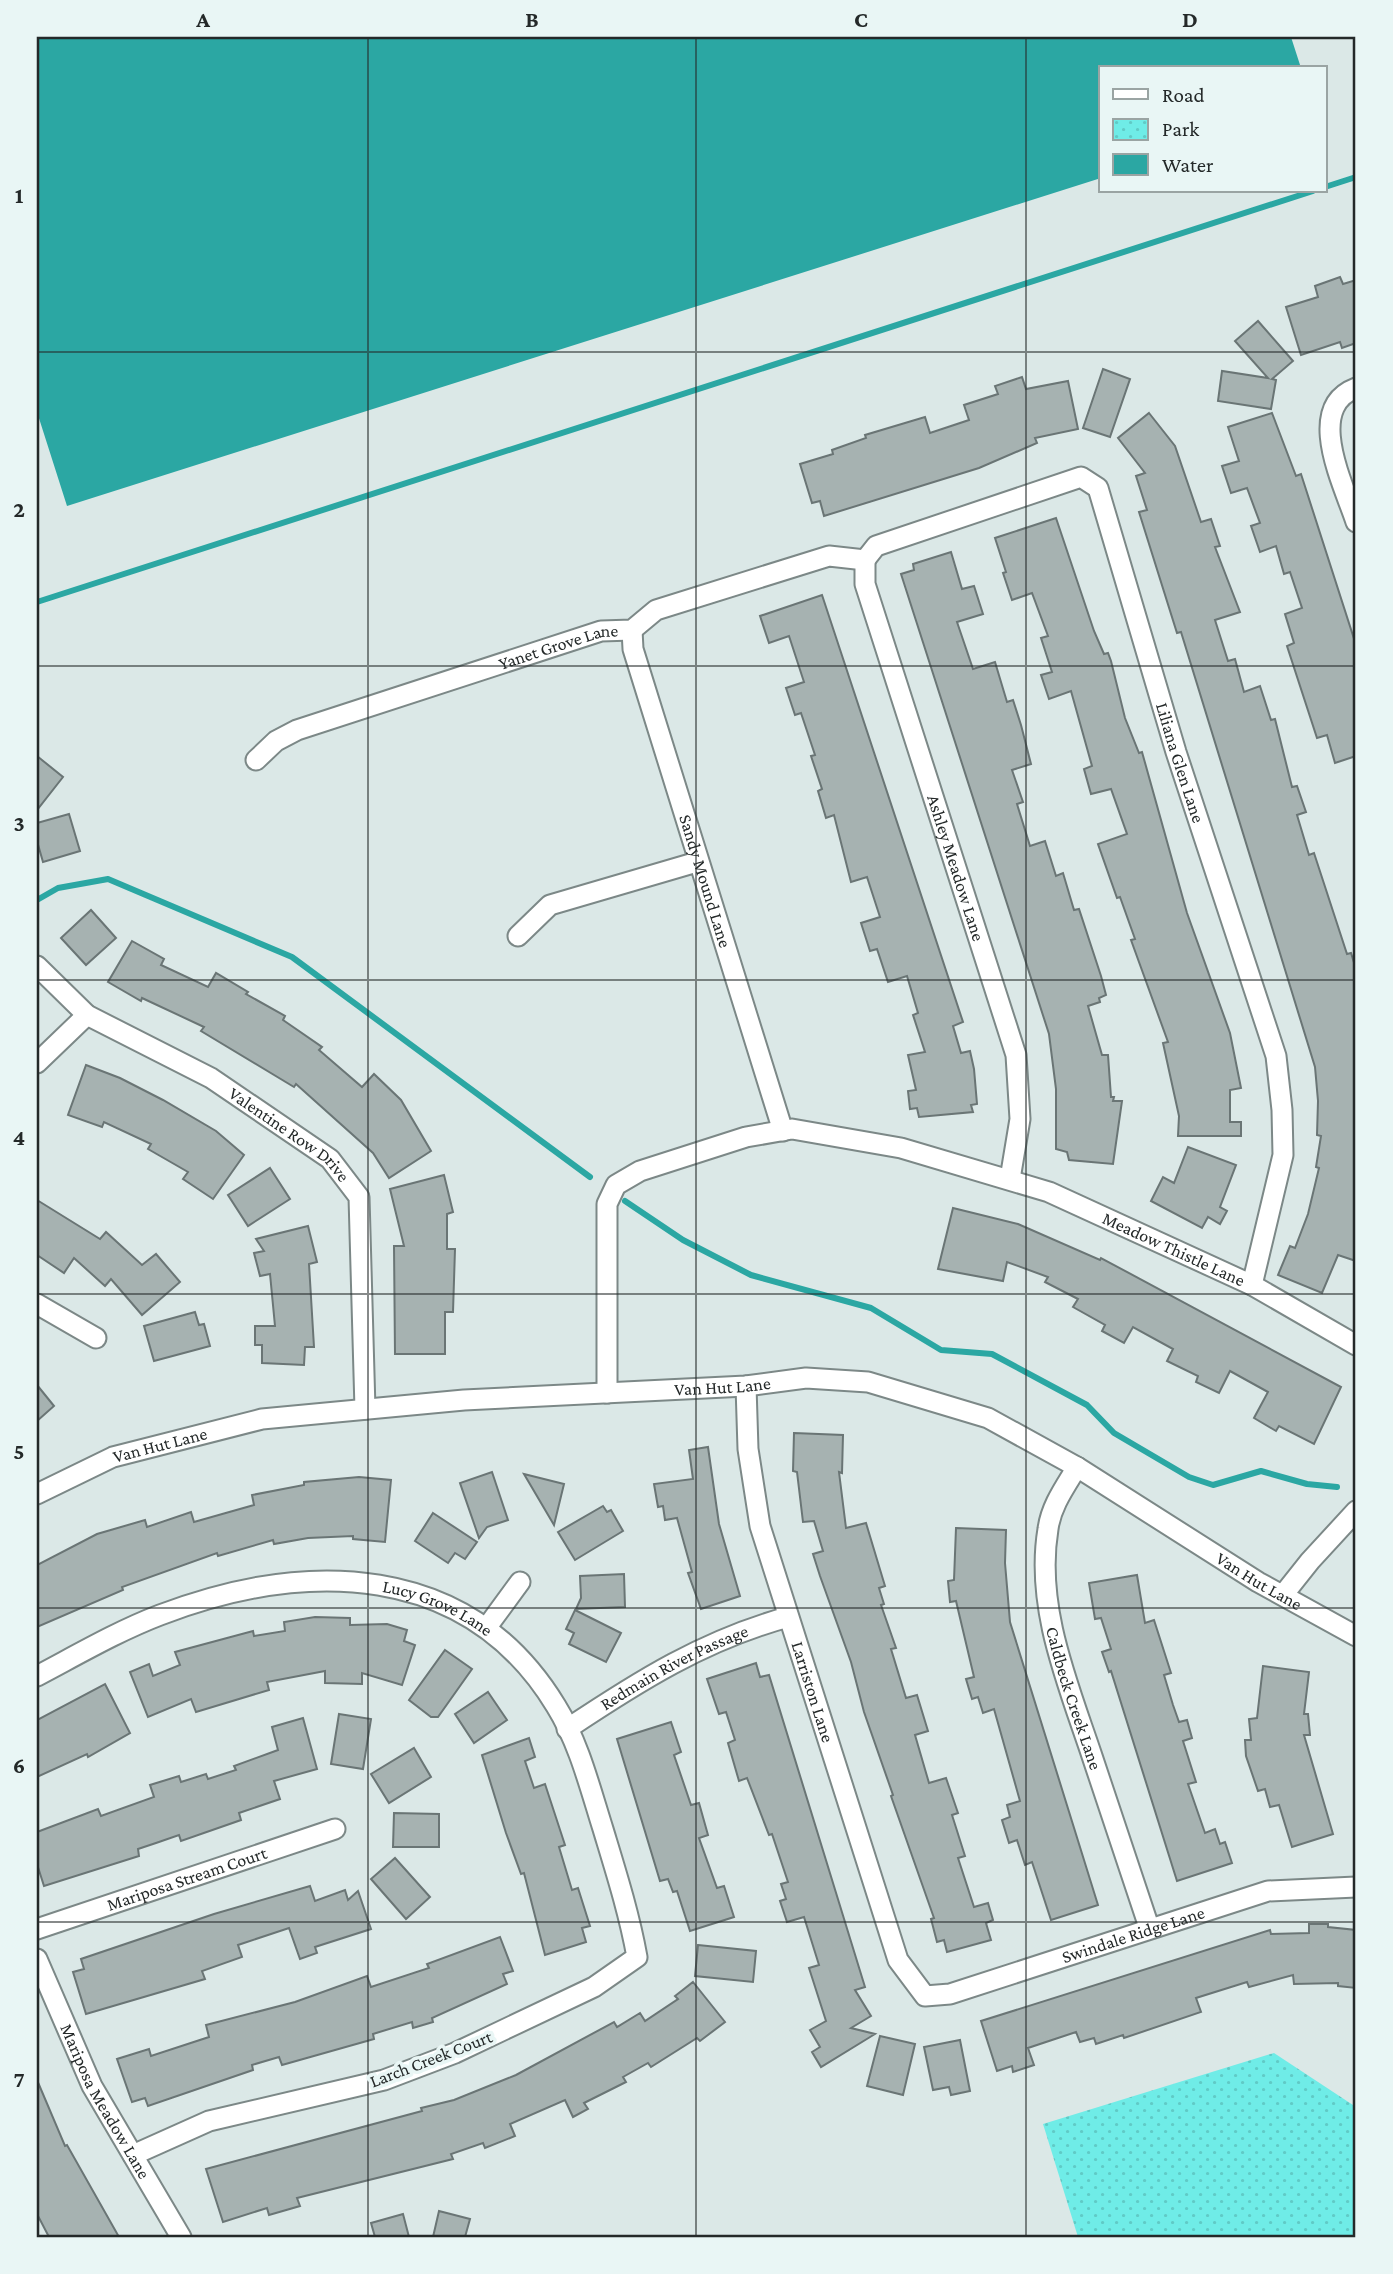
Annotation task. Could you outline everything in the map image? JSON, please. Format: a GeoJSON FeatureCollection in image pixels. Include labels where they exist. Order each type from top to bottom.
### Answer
{"type":"FeatureCollection","features":[{"type":"Feature","properties":{"kind":"street"},"geometry":{"type":"LineString","coordinates":[[1356,388],[1340,397],[1333,408],[1329,428],[1356,522]]}},
{"type":"Feature","properties":{"kind":"street","name":"Liliana Glen Lane"},"geometry":{"type":"LineString","coordinates":[[865,560],[876,546],[1068,481],[1081,477],[1098,488],[1176,752],[1276,1056],[1282,1110],[1283,1155],[1252,1284]]}},
{"type":"Feature","properties":{"kind":"street","name":"Yanet Grove Lane"},"geometry":{"type":"LineString","coordinates":[[256,760],[276,741],[297,730],[601,631],[632,630],[656,610],[829,556],[865,560]]}},
{"type":"Feature","properties":{"kind":"street","name":"Ashley Meadow Lane"},"geometry":{"type":"LineString","coordinates":[[865,560],[865,584],[1016,1055],[1020,1119],[1010,1179]]}},
{"type":"Feature","properties":{"kind":"street","name":"Sandy Mound Lane"},"geometry":{"type":"LineString","coordinates":[[632,630],[632,649],[783,1131]]}},
{"type":"Feature","properties":{"kind":"street"},"geometry":{"type":"LineString","coordinates":[[518,936],[550,905],[697,862]]}},
{"type":"Feature","properties":{"kind":"street","name":"Valentine Row Drive"},"geometry":{"type":"LineString","coordinates":[[37,966],[87,1015],[211,1078],[330,1158],[359,1197],[365,1409]]}},
{"type":"Feature","properties":{"kind":"street"},"geometry":{"type":"LineString","coordinates":[[37,1063],[87,1015]]}},
{"type":"Feature","properties":{"kind":"street","name":"Meadow Thistle Lane"},"geometry":{"type":"LineString","coordinates":[[607,1393],[607,1204],[616,1185],[653,1167],[746,1137],[792,1129],[901,1148],[1049,1192],[1252,1284],[1356,1345]]}},
{"type":"Feature","properties":{"kind":"street"},"geometry":{"type":"LineString","coordinates":[[37,1304],[96,1338]]}},
{"type":"Feature","properties":{"kind":"street","name":"Van Hut Lane"},"geometry":{"type":"LineString","coordinates":[[37,1494],[113,1458],[262,1419],[365,1409],[746,1386],[806,1378],[868,1382],[988,1418],[1077,1467],[1283,1595],[1356,1636]]}},
{"type":"Feature","properties":{"kind":"street","name":"Larriston Lane"},"geometry":{"type":"LineString","coordinates":[[746,1386],[753,1493],[788,1617],[898,1960],[917,1988]]}},
{"type":"Feature","properties":{"kind":"street","name":"Caldbeck Creek Lane"},"geometry":{"type":"LineString","coordinates":[[1077,1467],[1054,1505],[1048,1528],[1045,1562],[1047,1598],[1063,1667],[1149,1927]]}},
{"type":"Feature","properties":{"kind":"street"},"geometry":{"type":"LineString","coordinates":[[1283,1595],[1356,1511]]}},
{"type":"Feature","properties":{"kind":"street","name":"Lucy Grove Lane"},"geometry":{"type":"LineString","coordinates":[[37,1676],[163,1614],[279,1584],[326,1580],[378,1583],[410,1590],[487,1627],[531,1670],[557,1707],[579,1754],[630,1916],[637,1957]]}},
{"type":"Feature","properties":{"kind":"street"},"geometry":{"type":"LineString","coordinates":[[487,1627],[520,1582]]}},
{"type":"Feature","properties":{"kind":"street","name":"Redmain River Passage"},"geometry":{"type":"LineString","coordinates":[[568,1729],[698,1649],[749,1628],[788,1617]]}},
{"type":"Feature","properties":{"kind":"street","name":"Mariposa Stream Court"},"geometry":{"type":"LineString","coordinates":[[37,1929],[335,1829]]}},
{"type":"Feature","properties":{"kind":"street","name":"Swindale Ridge Lane"},"geometry":{"type":"LineString","coordinates":[[917,1988],[925,1996],[950,1994],[1149,1927],[1268,1891],[1356,1887]]}},
{"type":"Feature","properties":{"kind":"street","name":"Larch Creek Court"},"geometry":{"type":"LineString","coordinates":[[133,2155],[209,2121],[384,2080],[455,2053],[594,1987],[637,1957]]}},
{"type":"Feature","properties":{"kind":"street","name":"Mariposa Meadow Lane"},"geometry":{"type":"LineString","coordinates":[[37,1959],[92,2086],[181,2237]]}},
{"type":"Feature","properties":{"kind":"green space"},"geometry":{"type":"Polygon","coordinates":[[[1274,2053],[1356,2107],[1356,2237],[1078,2237],[1043,2124],[1274,2053]]]}},
{"type":"Feature","properties":{"kind":"water"},"geometry":{"type":"Polygon","coordinates":[[[37,37],[1291,37],[1300,66],[1099,66],[1099,179],[67,506],[37,412],[37,37]]]}},
{"type":"Feature","properties":{"kind":"building"},"geometry":{"type":"Polygon","coordinates":[[[1340,277],[1343,284],[1356,280],[1356,343],[1342,348],[1340,342],[1301,355],[1286,307],[1318,297],[1315,286],[1340,277]]]}},
{"type":"Feature","properties":{"kind":"building"},"geometry":{"type":"Polygon","coordinates":[[[1258,321],[1293,361],[1272,379],[1276,380],[1271,409],[1218,401],[1222,371],[1268,378],[1235,341],[1258,321]]]}},
{"type":"Feature","properties":{"kind":"building"},"geometry":{"type":"Polygon","coordinates":[[[1103,369],[1130,379],[1110,437],[1083,428],[1103,369]]]}},
{"type":"Feature","properties":{"kind":"building"},"geometry":{"type":"Polygon","coordinates":[[[1022,377],[1026,389],[1068,381],[1078,429],[1035,438],[1037,443],[979,468],[824,516],[820,501],[812,503],[800,464],[833,454],[832,450],[866,438],[865,435],[925,417],[930,433],[969,420],[964,405],[998,394],[995,386],[1022,377]]]}},
{"type":"Feature","properties":{"kind":"building"},"geometry":{"type":"Polygon","coordinates":[[[1149,413],[1175,446],[1201,522],[1211,519],[1220,546],[1215,547],[1240,612],[1215,620],[1228,661],[1235,659],[1244,692],[1260,686],[1271,720],[1275,719],[1292,787],[1297,786],[1306,812],[1297,815],[1309,855],[1314,853],[1347,954],[1351,953],[1356,969],[1356,1261],[1338,1255],[1322,1293],[1278,1275],[1290,1246],[1295,1248],[1308,1214],[1319,1168],[1316,1167],[1321,1136],[1317,1135],[1315,1067],[1181,632],[1177,633],[1139,512],[1147,510],[1136,476],[1145,473],[1118,438],[1149,413]]]}},
{"type":"Feature","properties":{"kind":"building"},"geometry":{"type":"Polygon","coordinates":[[[1272,413],[1296,476],[1301,474],[1356,645],[1356,756],[1335,763],[1327,735],[1317,738],[1287,646],[1294,643],[1285,614],[1302,608],[1290,572],[1284,574],[1276,546],[1260,552],[1251,526],[1260,523],[1247,488],[1231,493],[1222,466],[1239,461],[1228,427],[1272,413]]]}},
{"type":"Feature","properties":{"kind":"building"},"geometry":{"type":"Polygon","coordinates":[[[1056,518],[1094,631],[1104,654],[1108,653],[1111,661],[1125,718],[1139,753],[1142,752],[1187,913],[1230,1033],[1241,1088],[1230,1090],[1230,1122],[1241,1122],[1241,1136],[1178,1136],[1179,1116],[1163,1043],[1168,1042],[1131,940],[1135,939],[1098,844],[1127,834],[1111,789],[1091,794],[1084,769],[1092,766],[1071,691],[1049,699],[1041,675],[1052,672],[1041,638],[1048,636],[1032,593],[1012,600],[1003,573],[1006,572],[995,538],[1056,518]]]}},
{"type":"Feature","properties":{"kind":"building"},"geometry":{"type":"Polygon","coordinates":[[[951,552],[962,589],[974,586],[983,614],[957,622],[973,669],[995,662],[1007,702],[1013,700],[1021,725],[1031,764],[1012,770],[1023,802],[1017,804],[1030,846],[1045,841],[1056,876],[1063,873],[1074,910],[1079,909],[1101,976],[1106,995],[1099,998],[1100,1002],[1088,1006],[1102,1055],[1108,1055],[1111,1097],[1114,1097],[1113,1101],[1122,1101],[1113,1164],[1069,1160],[1067,1152],[1056,1149],[1056,1089],[1049,1034],[901,574],[914,570],[913,564],[951,552]]]}},
{"type":"Feature","properties":{"kind":"building"},"geometry":{"type":"Polygon","coordinates":[[[822,595],[963,1022],[953,1026],[961,1053],[970,1051],[977,1104],[971,1105],[973,1112],[919,1117],[917,1108],[910,1109],[908,1091],[916,1090],[908,1055],[925,1052],[913,1015],[918,1013],[907,976],[888,982],[877,949],[870,951],[861,923],[880,917],[867,877],[851,882],[834,815],[826,818],[818,791],[822,789],[811,756],[815,755],[801,713],[795,715],[786,688],[804,682],[789,636],[769,643],[760,616],[822,595]]]}},
{"type":"Feature","properties":{"kind":"building"},"geometry":{"type":"Polygon","coordinates":[[[37,756],[63,777],[37,810],[37,756]]]}},
{"type":"Feature","properties":{"kind":"building"},"geometry":{"type":"Polygon","coordinates":[[[69,814],[80,851],[43,862],[37,841],[37,823],[69,814]]]}},
{"type":"Feature","properties":{"kind":"building"},"geometry":{"type":"Polygon","coordinates":[[[91,910],[116,938],[86,965],[61,938],[91,910]]]}},
{"type":"Feature","properties":{"kind":"building"},"geometry":{"type":"Polygon","coordinates":[[[132,941],[164,959],[161,965],[208,987],[216,973],[248,992],[246,994],[285,1016],[283,1020],[322,1047],[319,1050],[362,1087],[374,1074],[401,1100],[431,1151],[389,1178],[373,1153],[296,1084],[294,1087],[201,1031],[204,1027],[142,998],[141,1001],[108,982],[132,941]]]}},
{"type":"Feature","properties":{"kind":"building"},"geometry":{"type":"Polygon","coordinates":[[[86,1065],[120,1078],[163,1100],[216,1131],[244,1155],[213,1199],[183,1179],[188,1172],[148,1149],[151,1144],[104,1122],[102,1127],[68,1115],[86,1065]]]}},
{"type":"Feature","properties":{"kind":"building"},"geometry":{"type":"Polygon","coordinates":[[[1188,1147],[1236,1165],[1220,1207],[1227,1211],[1220,1224],[1208,1217],[1202,1228],[1151,1201],[1163,1177],[1174,1183],[1188,1147]]]}},
{"type":"Feature","properties":{"kind":"building"},"geometry":{"type":"Polygon","coordinates":[[[270,1168],[290,1199],[248,1226],[228,1195],[270,1168]]]}},
{"type":"Feature","properties":{"kind":"building"},"geometry":{"type":"Polygon","coordinates":[[[444,1175],[453,1212],[447,1214],[447,1249],[455,1249],[453,1312],[445,1312],[445,1354],[395,1354],[394,1246],[404,1246],[390,1189],[444,1175]]]}},
{"type":"Feature","properties":{"kind":"building"},"geometry":{"type":"Polygon","coordinates":[[[37,1200],[100,1239],[106,1232],[142,1265],[156,1254],[180,1282],[142,1315],[111,1279],[105,1286],[74,1258],[64,1273],[37,1255],[37,1200]]]}},
{"type":"Feature","properties":{"kind":"building"},"geometry":{"type":"Polygon","coordinates":[[[953,1208],[1018,1224],[1100,1260],[1101,1258],[1341,1387],[1314,1444],[1279,1426],[1276,1431],[1254,1418],[1268,1392],[1230,1371],[1219,1393],[1196,1382],[1198,1376],[1167,1361],[1173,1349],[1133,1327],[1124,1343],[1102,1331],[1105,1325],[1073,1307],[1078,1299],[1045,1282],[1048,1277],[1007,1262],[1003,1281],[938,1269],[953,1208]]]}},
{"type":"Feature","properties":{"kind":"building"},"geometry":{"type":"Polygon","coordinates":[[[308,1226],[317,1262],[309,1264],[314,1347],[305,1347],[304,1365],[262,1363],[262,1345],[255,1345],[255,1326],[275,1326],[270,1274],[260,1276],[254,1253],[264,1251],[256,1239],[308,1226]]]}},
{"type":"Feature","properties":{"kind":"building"},"geometry":{"type":"Polygon","coordinates":[[[195,1312],[199,1325],[204,1324],[210,1346],[154,1361],[144,1326],[195,1312]]]}},
{"type":"Feature","properties":{"kind":"building"},"geometry":{"type":"Polygon","coordinates":[[[37,1385],[54,1406],[37,1421],[37,1385]]]}},
{"type":"Feature","properties":{"kind":"building"},"geometry":{"type":"Polygon","coordinates":[[[794,1433],[843,1435],[842,1473],[839,1472],[846,1528],[866,1523],[885,1586],[879,1588],[884,1604],[881,1605],[896,1648],[891,1649],[906,1698],[917,1695],[928,1731],[915,1735],[929,1783],[946,1778],[958,1813],[952,1815],[965,1856],[958,1858],[974,1907],[988,1903],[993,1920],[986,1923],[991,1940],[947,1952],[944,1940],[937,1942],[931,1919],[934,1918],[891,1796],[893,1795],[864,1712],[851,1662],[813,1554],[823,1551],[814,1521],[803,1522],[797,1472],[793,1471],[794,1433]]]}},
{"type":"Feature","properties":{"kind":"building"},"geometry":{"type":"Polygon","coordinates":[[[708,1447],[719,1524],[740,1596],[701,1609],[688,1573],[692,1572],[677,1518],[665,1520],[663,1506],[658,1507],[654,1484],[693,1479],[689,1450],[708,1447]]]}},
{"type":"Feature","properties":{"kind":"building"},"geometry":{"type":"Polygon","coordinates":[[[492,1472],[508,1520],[487,1527],[479,1538],[460,1483],[492,1472]]]}},
{"type":"Feature","properties":{"kind":"building"},"geometry":{"type":"Polygon","coordinates":[[[524,1474],[564,1484],[554,1525],[524,1474]]]}},
{"type":"Feature","properties":{"kind":"building"},"geometry":{"type":"Polygon","coordinates":[[[359,1477],[391,1480],[385,1542],[353,1539],[353,1536],[308,1538],[274,1544],[273,1540],[218,1556],[217,1553],[122,1587],[123,1590],[37,1627],[37,1565],[97,1534],[145,1520],[147,1527],[191,1512],[194,1522],[254,1505],[252,1495],[304,1485],[304,1482],[359,1477]]]}},
{"type":"Feature","properties":{"kind":"building"},"geometry":{"type":"Polygon","coordinates":[[[603,1506],[607,1512],[611,1510],[623,1531],[575,1560],[558,1532],[603,1506]]]}},
{"type":"Feature","properties":{"kind":"building"},"geometry":{"type":"Polygon","coordinates":[[[433,1513],[477,1542],[465,1559],[455,1553],[448,1563],[415,1541],[433,1513]]]}},
{"type":"Feature","properties":{"kind":"building"},"geometry":{"type":"Polygon","coordinates":[[[956,1528],[1006,1530],[1005,1563],[1010,1622],[1098,1905],[1051,1920],[1032,1862],[1025,1865],[1017,1840],[1009,1843],[1002,1820],[1010,1817],[1007,1805],[1020,1801],[994,1709],[983,1713],[978,1697],[972,1699],[966,1679],[974,1677],[956,1601],[950,1602],[948,1581],[954,1580],[956,1528]]]}},
{"type":"Feature","properties":{"kind":"building"},"geometry":{"type":"Polygon","coordinates":[[[624,1574],[625,1607],[576,1609],[581,1598],[580,1576],[624,1574]]]}},
{"type":"Feature","properties":{"kind":"building"},"geometry":{"type":"Polygon","coordinates":[[[1137,1575],[1145,1623],[1154,1620],[1171,1673],[1164,1675],[1173,1705],[1179,1722],[1187,1720],[1192,1738],[1183,1741],[1196,1782],[1188,1784],[1205,1833],[1215,1829],[1220,1844],[1225,1842],[1232,1863],[1177,1881],[1111,1671],[1109,1672],[1102,1652],[1111,1649],[1101,1618],[1095,1619],[1089,1583],[1137,1575]]]}},
{"type":"Feature","properties":{"kind":"building"},"geometry":{"type":"Polygon","coordinates":[[[575,1610],[621,1633],[606,1662],[569,1644],[574,1633],[566,1629],[575,1610]]]}},
{"type":"Feature","properties":{"kind":"building"},"geometry":{"type":"Polygon","coordinates":[[[315,1617],[350,1618],[350,1625],[387,1624],[407,1630],[404,1641],[415,1645],[402,1685],[362,1673],[362,1684],[325,1683],[325,1671],[267,1682],[269,1690],[196,1712],[191,1699],[148,1717],[130,1672],[149,1664],[153,1676],[180,1665],[175,1652],[253,1631],[254,1636],[285,1631],[284,1622],[315,1617]]]}},
{"type":"Feature","properties":{"kind":"building"},"geometry":{"type":"Polygon","coordinates":[[[445,1650],[472,1669],[438,1717],[431,1717],[409,1700],[445,1650]]]}},
{"type":"Feature","properties":{"kind":"building"},"geometry":{"type":"Polygon","coordinates":[[[756,1663],[760,1677],[769,1675],[865,1987],[855,1990],[871,2016],[851,2028],[875,2034],[821,2067],[812,2052],[820,2047],[810,2030],[826,2021],[809,1968],[819,1965],[804,1917],[787,1922],[780,1901],[786,1899],[781,1884],[788,1882],[772,1834],[769,1835],[747,1778],[739,1781],[728,1743],[735,1740],[726,1712],[719,1714],[707,1679],[756,1663]]]}},
{"type":"Feature","properties":{"kind":"building"},"geometry":{"type":"Polygon","coordinates":[[[1263,1666],[1309,1672],[1304,1714],[1308,1714],[1310,1735],[1304,1735],[1333,1834],[1292,1847],[1279,1805],[1270,1807],[1265,1789],[1258,1791],[1246,1756],[1245,1740],[1251,1740],[1249,1719],[1257,1718],[1263,1666]]]}},
{"type":"Feature","properties":{"kind":"building"},"geometry":{"type":"Polygon","coordinates":[[[105,1684],[130,1733],[88,1757],[87,1754],[37,1777],[37,1720],[105,1684]]]}},
{"type":"Feature","properties":{"kind":"building"},"geometry":{"type":"Polygon","coordinates":[[[488,1692],[507,1720],[474,1743],[455,1714],[488,1692]]]}},
{"type":"Feature","properties":{"kind":"building"},"geometry":{"type":"Polygon","coordinates":[[[339,1714],[371,1719],[363,1769],[331,1764],[339,1714]]]}},
{"type":"Feature","properties":{"kind":"building"},"geometry":{"type":"Polygon","coordinates":[[[303,1718],[317,1769],[274,1781],[280,1799],[239,1813],[241,1820],[181,1841],[179,1835],[138,1849],[139,1856],[44,1886],[37,1864],[37,1832],[98,1809],[101,1816],[154,1797],[150,1785],[179,1776],[181,1782],[206,1774],[208,1779],[236,1770],[234,1766],[278,1750],[272,1727],[303,1718]]]}},
{"type":"Feature","properties":{"kind":"building"},"geometry":{"type":"Polygon","coordinates":[[[671,1722],[681,1752],[674,1755],[691,1805],[699,1803],[708,1835],[699,1838],[717,1888],[724,1886],[734,1917],[690,1931],[677,1891],[673,1892],[668,1879],[660,1881],[617,1739],[671,1722]]]}},
{"type":"Feature","properties":{"kind":"building"},"geometry":{"type":"Polygon","coordinates":[[[529,1738],[535,1757],[525,1761],[534,1788],[545,1784],[565,1845],[559,1847],[572,1890],[578,1888],[590,1926],[582,1928],[586,1942],[545,1955],[524,1873],[521,1874],[506,1833],[482,1755],[529,1738]]]}},
{"type":"Feature","properties":{"kind":"building"},"geometry":{"type":"Polygon","coordinates":[[[414,1748],[431,1777],[389,1803],[371,1774],[414,1748]]]}},
{"type":"Feature","properties":{"kind":"building"},"geometry":{"type":"Polygon","coordinates":[[[394,1813],[439,1814],[439,1847],[393,1847],[394,1813]]]}},
{"type":"Feature","properties":{"kind":"building"},"geometry":{"type":"Polygon","coordinates":[[[395,1858],[430,1897],[406,1919],[371,1879],[395,1858]]]}},
{"type":"Feature","properties":{"kind":"building"},"geometry":{"type":"Polygon","coordinates":[[[310,1886],[315,1901],[345,1890],[348,1900],[358,1891],[371,1929],[315,1947],[317,1953],[300,1959],[289,1928],[238,1945],[242,1957],[202,1971],[205,1979],[86,2014],[73,1972],[84,1969],[81,1959],[214,1914],[310,1886]]]}},
{"type":"Feature","properties":{"kind":"building"},"geometry":{"type":"Polygon","coordinates":[[[1309,1924],[1328,1924],[1328,1927],[1356,1930],[1356,1988],[1338,1986],[1338,1983],[1294,1984],[1293,1975],[1249,1987],[1247,1982],[1196,1998],[1201,2012],[1124,2038],[1123,2035],[1096,2044],[1094,2038],[1080,2042],[1076,2032],[1028,2048],[1034,2065],[1013,2072],[1012,2066],[997,2071],[981,2021],[1270,1930],[1271,1934],[1309,1933],[1309,1924]]]}},
{"type":"Feature","properties":{"kind":"building"},"geometry":{"type":"Polygon","coordinates":[[[500,1937],[513,1971],[503,1974],[507,1984],[432,2018],[433,2022],[413,2028],[412,2022],[373,2034],[374,2039],[282,2065],[279,2057],[252,2065],[253,2070],[148,2106],[145,2098],[132,2102],[117,2059],[149,2049],[151,2056],[209,2037],[206,2025],[295,2002],[367,1976],[371,1987],[429,1968],[427,1964],[500,1937]]]}},
{"type":"Feature","properties":{"kind":"building"},"geometry":{"type":"Polygon","coordinates":[[[698,1945],[756,1951],[753,1982],[695,1976],[698,1945]]]}},
{"type":"Feature","properties":{"kind":"building"},"geometry":{"type":"Polygon","coordinates":[[[693,1982],[725,2022],[700,2041],[697,2038],[651,2067],[648,2063],[623,2077],[626,2082],[584,2103],[588,2109],[573,2117],[565,2100],[510,2124],[515,2136],[485,2148],[483,2143],[451,2154],[453,2159],[297,2198],[300,2206],[269,2215],[267,2208],[223,2222],[206,2169],[454,2100],[516,2075],[614,2022],[617,2027],[640,2013],[645,2021],[678,1999],[675,1996],[693,1982]]]}},
{"type":"Feature","properties":{"kind":"building"},"geometry":{"type":"Polygon","coordinates":[[[880,2036],[915,2044],[903,2095],[867,2086],[880,2036]]]}},
{"type":"Feature","properties":{"kind":"building"},"geometry":{"type":"Polygon","coordinates":[[[960,2040],[970,2091],[951,2095],[949,2087],[933,2090],[924,2047],[960,2040]]]}},
{"type":"Feature","properties":{"kind":"building"},"geometry":{"type":"Polygon","coordinates":[[[37,2080],[65,2146],[67,2145],[119,2237],[49,2237],[37,2214],[37,2080]]]}},
{"type":"Feature","properties":{"kind":"building"},"geometry":{"type":"Polygon","coordinates":[[[439,2211],[470,2219],[465,2237],[433,2237],[439,2211]]]}},
{"type":"Feature","properties":{"kind":"building"},"geometry":{"type":"Polygon","coordinates":[[[403,2214],[409,2237],[375,2237],[371,2223],[403,2214]]]}},
{"type":"Feature","properties":{"kind":"waterway"},"geometry":{"type":"LineString","coordinates":[[1326,187],[1356,177]]}},
{"type":"Feature","properties":{"kind":"waterway"},"geometry":{"type":"LineString","coordinates":[[37,602],[1310,192]]}},
{"type":"Feature","properties":{"kind":"waterway"},"geometry":{"type":"LineString","coordinates":[[37,900],[58,888],[108,879],[292,957],[590,1177]]}},
{"type":"Feature","properties":{"kind":"waterway"},"geometry":{"type":"LineString","coordinates":[[625,1201],[683,1240],[751,1275],[871,1308],[941,1350],[992,1354],[1087,1405],[1114,1433],[1189,1477],[1213,1485],[1261,1471],[1307,1484],[1337,1487]]}}]}
